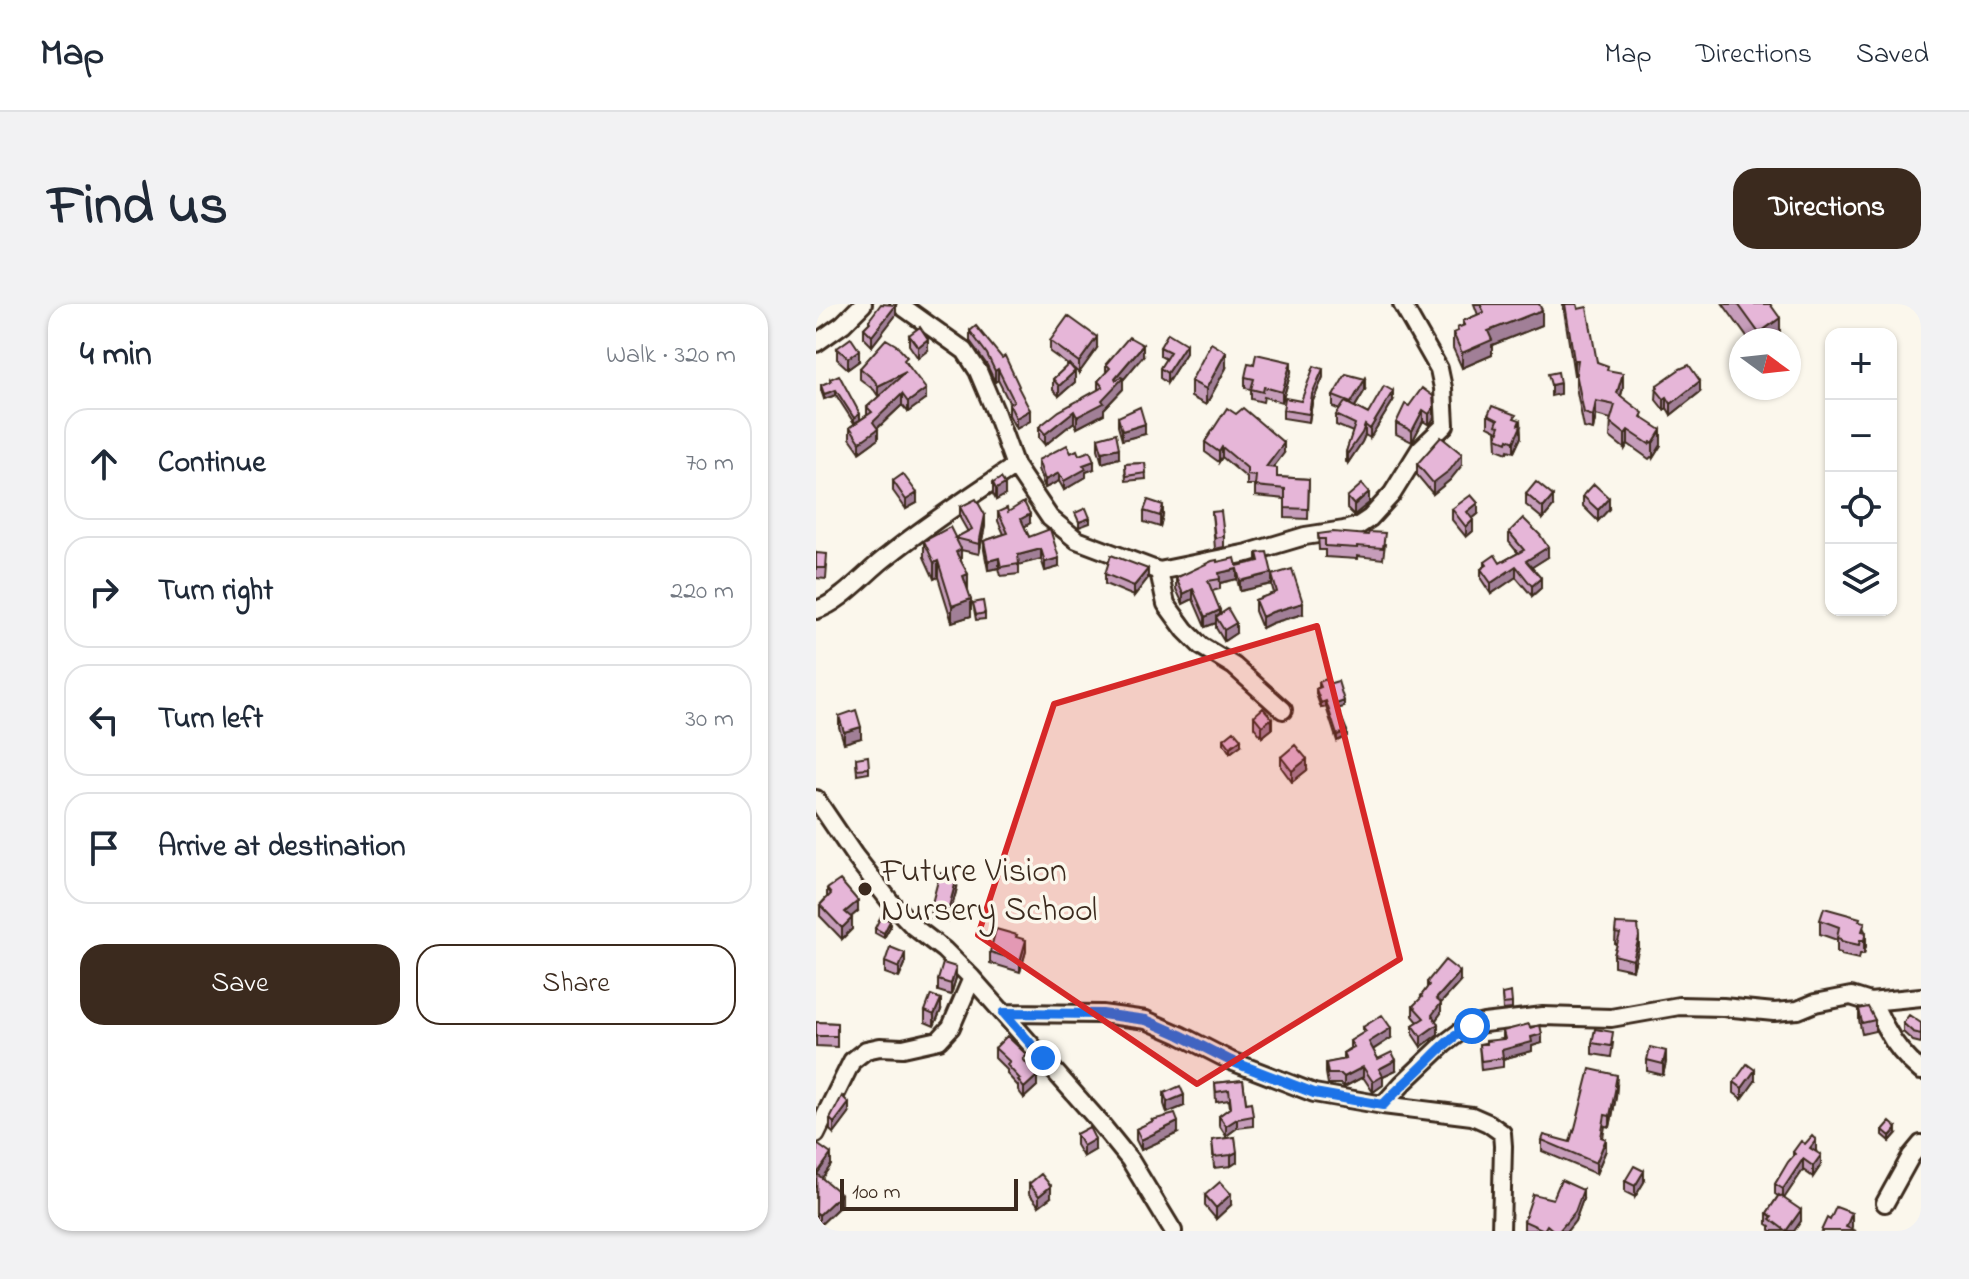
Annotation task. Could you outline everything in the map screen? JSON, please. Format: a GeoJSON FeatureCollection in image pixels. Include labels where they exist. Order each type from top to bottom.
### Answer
{"type":"FeatureCollection","features":[{"type":"Feature","properties":{"kind":"street"},"geometry":{"type":"LineString","coordinates":[[816,343],[843,324],[863,304]]}},
{"type":"Feature","properties":{"kind":"street"},"geometry":{"type":"LineString","coordinates":[[899,304],[965,351],[978,371],[1015,466],[1050,518],[1077,540],[1159,571],[1358,526],[1392,494],[1420,449],[1445,425],[1439,369],[1402,304]]}},
{"type":"Feature","properties":{"kind":"street"},"geometry":{"type":"LineString","coordinates":[[816,610],[830,606],[889,555],[1015,466]]}},
{"type":"Feature","properties":{"kind":"street"},"geometry":{"type":"LineString","coordinates":[[1159,571],[1166,604],[1185,630],[1201,646],[1234,666],[1283,710]]}},
{"type":"Feature","properties":{"kind":"street"},"geometry":{"type":"LineString","coordinates":[[816,799],[893,905],[972,978],[1130,1160],[1173,1231]]}},
{"type":"Feature","properties":{"kind":"street"},"geometry":{"type":"LineString","coordinates":[[816,1134],[852,1061],[866,1050],[903,1048],[939,1040],[951,1027],[972,978]]}},
{"type":"Feature","properties":{"kind":"street"},"geometry":{"type":"LineString","coordinates":[[1383,1105],[1444,1044],[1460,1032],[1484,1023],[1543,1016],[1611,1018],[1679,1006],[1774,1012],[1798,1010],[1815,1003],[1851,996],[1870,1002],[1920,998]]}},
{"type":"Feature","properties":{"kind":"street"},"geometry":{"type":"LineString","coordinates":[[1870,1002],[1907,1059],[1921,1071]]}},
{"type":"Feature","properties":{"kind":"street"},"geometry":{"type":"LineString","coordinates":[[1004,1013],[1102,1014],[1146,1020],[1231,1061],[1314,1093],[1472,1116],[1488,1123],[1502,1133],[1501,1231]]}},
{"type":"Feature","properties":{"kind":"street"},"geometry":{"type":"LineString","coordinates":[[1885,1203],[1921,1144]]}},
{"type":"Feature","properties":{"kind":"highlighted area"},"geometry":{"type":"Polygon","coordinates":[[[1317,626],[1400,959],[1197,1084],[978,935],[1054,704],[1317,626]]]}},
{"type":"Feature","properties":{"kind":"building"},"geometry":{"type":"Polygon","coordinates":[[[881,304],[896,305],[872,336],[864,328],[881,304]]]}},
{"type":"Feature","properties":{"kind":"building"},"geometry":{"type":"Polygon","coordinates":[[[1480,304],[1539,304],[1542,310],[1488,331],[1492,340],[1462,353],[1453,333],[1465,325],[1463,321],[1484,312],[1480,304]]]}},
{"type":"Feature","properties":{"kind":"building"},"geometry":{"type":"Polygon","coordinates":[[[1565,304],[1577,304],[1578,309],[1587,307],[1597,362],[1608,366],[1607,370],[1623,373],[1617,393],[1643,413],[1641,417],[1661,430],[1653,443],[1649,444],[1628,430],[1625,434],[1610,422],[1615,405],[1596,401],[1593,416],[1584,413],[1576,373],[1578,360],[1574,360],[1565,304]]]}},
{"type":"Feature","properties":{"kind":"building"},"geometry":{"type":"Polygon","coordinates":[[[1738,304],[1770,304],[1780,318],[1766,328],[1755,328],[1738,304]]]}},
{"type":"Feature","properties":{"kind":"building"},"geometry":{"type":"Polygon","coordinates":[[[1068,316],[1097,337],[1079,362],[1050,341],[1068,316]]]}},
{"type":"Feature","properties":{"kind":"building"},"geometry":{"type":"Polygon","coordinates":[[[976,326],[1002,358],[1005,356],[1030,410],[1016,418],[1009,404],[1014,401],[998,369],[995,371],[970,331],[976,326]]]}},
{"type":"Feature","properties":{"kind":"building"},"geometry":{"type":"Polygon","coordinates":[[[920,327],[928,339],[918,347],[909,335],[920,327]]]}},
{"type":"Feature","properties":{"kind":"building"},"geometry":{"type":"Polygon","coordinates":[[[1168,333],[1186,344],[1167,373],[1160,368],[1170,352],[1160,347],[1168,333]]]}},
{"type":"Feature","properties":{"kind":"building"},"geometry":{"type":"Polygon","coordinates":[[[1129,337],[1143,345],[1115,378],[1123,378],[1102,400],[1104,403],[1077,417],[1074,411],[1045,434],[1039,427],[1059,411],[1103,387],[1098,381],[1110,368],[1106,364],[1129,337]]]}},
{"type":"Feature","properties":{"kind":"building"},"geometry":{"type":"Polygon","coordinates":[[[851,338],[859,350],[848,358],[837,348],[851,338]]]}},
{"type":"Feature","properties":{"kind":"building"},"geometry":{"type":"Polygon","coordinates":[[[886,339],[907,357],[904,360],[926,389],[908,402],[902,394],[873,422],[878,429],[860,442],[850,427],[872,412],[867,407],[906,372],[878,386],[860,368],[886,339]]]}},
{"type":"Feature","properties":{"kind":"building"},"geometry":{"type":"Polygon","coordinates":[[[1211,343],[1226,352],[1206,389],[1191,381],[1211,343]]]}},
{"type":"Feature","properties":{"kind":"building"},"geometry":{"type":"Polygon","coordinates":[[[1256,354],[1291,362],[1282,392],[1264,387],[1263,392],[1251,389],[1254,379],[1245,377],[1248,363],[1254,364],[1256,354]]]}},
{"type":"Feature","properties":{"kind":"building"},"geometry":{"type":"Polygon","coordinates":[[[1069,364],[1075,371],[1059,386],[1053,379],[1069,364]]]}},
{"type":"Feature","properties":{"kind":"building"},"geometry":{"type":"Polygon","coordinates":[[[1689,365],[1700,381],[1671,404],[1656,389],[1657,385],[1689,365]]]}},
{"type":"Feature","properties":{"kind":"building"},"geometry":{"type":"Polygon","coordinates":[[[1314,366],[1323,369],[1312,394],[1309,414],[1283,410],[1285,398],[1301,401],[1314,366]]]}},
{"type":"Feature","properties":{"kind":"building"},"geometry":{"type":"Polygon","coordinates":[[[1558,372],[1560,383],[1551,385],[1548,374],[1558,372]]]}},
{"type":"Feature","properties":{"kind":"building"},"geometry":{"type":"Polygon","coordinates":[[[1346,374],[1365,379],[1351,403],[1333,396],[1346,374]]]}},
{"type":"Feature","properties":{"kind":"building"},"geometry":{"type":"Polygon","coordinates":[[[839,375],[860,414],[854,418],[836,390],[824,394],[821,385],[839,375]]]}},
{"type":"Feature","properties":{"kind":"building"},"geometry":{"type":"Polygon","coordinates":[[[1384,386],[1393,391],[1370,429],[1365,425],[1346,452],[1355,424],[1336,415],[1345,402],[1368,414],[1384,386]]]}},
{"type":"Feature","properties":{"kind":"building"},"geometry":{"type":"Polygon","coordinates":[[[1422,388],[1433,396],[1434,407],[1429,414],[1423,410],[1412,431],[1396,423],[1405,404],[1409,406],[1422,388]]]}},
{"type":"Feature","properties":{"kind":"building"},"geometry":{"type":"Polygon","coordinates":[[[1492,406],[1516,415],[1514,418],[1520,420],[1518,425],[1521,426],[1514,442],[1497,438],[1498,420],[1488,415],[1492,406]]]}},
{"type":"Feature","properties":{"kind":"building"},"geometry":{"type":"Polygon","coordinates":[[[1140,407],[1145,424],[1122,431],[1118,417],[1140,407]]]}},
{"type":"Feature","properties":{"kind":"building"},"geometry":{"type":"Polygon","coordinates":[[[1227,408],[1236,414],[1243,408],[1284,443],[1266,467],[1277,468],[1277,477],[1309,479],[1308,509],[1285,508],[1285,489],[1255,486],[1256,476],[1247,475],[1247,468],[1222,447],[1219,452],[1205,442],[1227,408]]]}},
{"type":"Feature","properties":{"kind":"building"},"geometry":{"type":"Polygon","coordinates":[[[1116,433],[1119,448],[1102,452],[1098,438],[1116,433]]]}},
{"type":"Feature","properties":{"kind":"building"},"geometry":{"type":"Polygon","coordinates":[[[1441,437],[1462,454],[1450,470],[1433,483],[1417,464],[1441,437]]]}},
{"type":"Feature","properties":{"kind":"building"},"geometry":{"type":"Polygon","coordinates":[[[1067,445],[1071,453],[1077,450],[1079,455],[1090,451],[1094,461],[1083,465],[1086,469],[1064,481],[1059,473],[1045,480],[1038,460],[1067,445]]]}},
{"type":"Feature","properties":{"kind":"building"},"geometry":{"type":"Polygon","coordinates":[[[1145,463],[1146,473],[1126,476],[1125,464],[1145,463]]]}},
{"type":"Feature","properties":{"kind":"building"},"geometry":{"type":"Polygon","coordinates":[[[903,474],[917,493],[906,500],[893,481],[903,474]]]}},
{"type":"Feature","properties":{"kind":"building"},"geometry":{"type":"Polygon","coordinates":[[[1001,478],[1005,484],[996,489],[993,483],[1001,478]]]}},
{"type":"Feature","properties":{"kind":"building"},"geometry":{"type":"Polygon","coordinates":[[[1536,482],[1553,496],[1543,508],[1526,494],[1536,482]]]}},
{"type":"Feature","properties":{"kind":"building"},"geometry":{"type":"Polygon","coordinates":[[[1362,484],[1369,492],[1354,505],[1347,497],[1362,484]]]}},
{"type":"Feature","properties":{"kind":"building"},"geometry":{"type":"Polygon","coordinates":[[[1594,484],[1609,498],[1598,510],[1583,496],[1594,484]]]}},
{"type":"Feature","properties":{"kind":"building"},"geometry":{"type":"Polygon","coordinates":[[[1471,495],[1478,503],[1467,512],[1473,520],[1466,527],[1452,509],[1471,495]]]}},
{"type":"Feature","properties":{"kind":"building"},"geometry":{"type":"Polygon","coordinates":[[[976,499],[985,515],[979,544],[955,538],[972,529],[960,507],[976,499]]]}},
{"type":"Feature","properties":{"kind":"building"},"geometry":{"type":"Polygon","coordinates":[[[1148,500],[1163,505],[1160,516],[1144,511],[1148,500]]]}},
{"type":"Feature","properties":{"kind":"building"},"geometry":{"type":"Polygon","coordinates":[[[1024,502],[1030,514],[1021,519],[1029,537],[1050,529],[1059,558],[1045,562],[1041,549],[1018,555],[1019,564],[1001,567],[999,558],[988,561],[984,541],[1008,533],[998,512],[1007,508],[1008,512],[1024,502]]]}},
{"type":"Feature","properties":{"kind":"building"},"geometry":{"type":"Polygon","coordinates":[[[1086,508],[1090,518],[1079,522],[1075,513],[1086,508]]]}},
{"type":"Feature","properties":{"kind":"building"},"geometry":{"type":"Polygon","coordinates":[[[1221,511],[1224,536],[1215,538],[1212,512],[1221,511]]]}},
{"type":"Feature","properties":{"kind":"building"},"geometry":{"type":"Polygon","coordinates":[[[1523,518],[1548,547],[1526,561],[1541,578],[1532,586],[1516,566],[1491,583],[1481,569],[1495,555],[1500,563],[1524,550],[1509,532],[1523,518]]]}},
{"type":"Feature","properties":{"kind":"building"},"geometry":{"type":"Polygon","coordinates":[[[950,527],[961,549],[956,552],[968,574],[963,576],[971,599],[952,606],[938,561],[934,563],[924,541],[950,527]]]}},
{"type":"Feature","properties":{"kind":"building"},"geometry":{"type":"Polygon","coordinates":[[[1385,533],[1383,548],[1325,546],[1325,539],[1319,539],[1318,534],[1385,533]]]}},
{"type":"Feature","properties":{"kind":"building"},"geometry":{"type":"Polygon","coordinates":[[[1267,552],[1272,573],[1240,581],[1237,569],[1219,573],[1220,579],[1208,581],[1220,610],[1205,617],[1193,589],[1183,594],[1176,578],[1212,561],[1235,558],[1237,566],[1259,561],[1257,553],[1267,552]]]}},
{"type":"Feature","properties":{"kind":"building"},"geometry":{"type":"Polygon","coordinates":[[[816,553],[827,554],[826,568],[816,568],[816,553]]]}},
{"type":"Feature","properties":{"kind":"building"},"geometry":{"type":"Polygon","coordinates":[[[1111,555],[1148,569],[1134,586],[1105,574],[1111,555]]]}},
{"type":"Feature","properties":{"kind":"building"},"geometry":{"type":"Polygon","coordinates":[[[1292,569],[1303,603],[1262,617],[1255,600],[1277,592],[1272,575],[1292,569]]]}},
{"type":"Feature","properties":{"kind":"building"},"geometry":{"type":"Polygon","coordinates":[[[983,601],[985,613],[976,615],[973,603],[983,601]]]}},
{"type":"Feature","properties":{"kind":"building"},"geometry":{"type":"Polygon","coordinates":[[[1228,609],[1236,623],[1224,630],[1216,617],[1228,609]]]}},
{"type":"Feature","properties":{"kind":"building"},"geometry":{"type":"Polygon","coordinates":[[[1326,679],[1328,684],[1338,681],[1344,701],[1336,704],[1347,731],[1337,735],[1326,701],[1321,703],[1316,689],[1321,687],[1319,682],[1326,679]]]}},
{"type":"Feature","properties":{"kind":"building"},"geometry":{"type":"Polygon","coordinates":[[[1263,708],[1272,718],[1262,726],[1254,716],[1263,708]]]}},
{"type":"Feature","properties":{"kind":"building"},"geometry":{"type":"Polygon","coordinates":[[[856,710],[861,727],[844,732],[839,716],[856,710]]]}},
{"type":"Feature","properties":{"kind":"building"},"geometry":{"type":"Polygon","coordinates":[[[1234,731],[1241,739],[1230,747],[1224,739],[1234,731]]]}},
{"type":"Feature","properties":{"kind":"building"},"geometry":{"type":"Polygon","coordinates":[[[1295,745],[1307,759],[1292,771],[1281,757],[1295,745]]]}},
{"type":"Feature","properties":{"kind":"building"},"geometry":{"type":"Polygon","coordinates":[[[868,756],[869,768],[857,769],[856,758],[868,756]]]}},
{"type":"Feature","properties":{"kind":"building"},"geometry":{"type":"Polygon","coordinates":[[[940,873],[957,877],[948,911],[931,907],[940,873]]]}},
{"type":"Feature","properties":{"kind":"building"},"geometry":{"type":"Polygon","coordinates":[[[840,880],[858,901],[845,912],[852,918],[842,928],[820,905],[831,894],[827,889],[840,880]]]}},
{"type":"Feature","properties":{"kind":"building"},"geometry":{"type":"Polygon","coordinates":[[[1824,908],[1865,922],[1862,931],[1866,932],[1864,940],[1860,940],[1859,945],[1837,938],[1839,927],[1820,920],[1824,908]]]}},
{"type":"Feature","properties":{"kind":"building"},"geometry":{"type":"Polygon","coordinates":[[[881,916],[890,921],[884,933],[875,928],[881,916]]]}},
{"type":"Feature","properties":{"kind":"building"},"geometry":{"type":"Polygon","coordinates":[[[1616,924],[1638,925],[1639,937],[1633,960],[1614,955],[1620,934],[1615,933],[1616,924]]]}},
{"type":"Feature","properties":{"kind":"building"},"geometry":{"type":"Polygon","coordinates":[[[996,929],[1026,940],[1020,961],[990,952],[996,929]]]}},
{"type":"Feature","properties":{"kind":"building"},"geometry":{"type":"Polygon","coordinates":[[[890,947],[905,953],[899,968],[885,962],[890,947]]]}},
{"type":"Feature","properties":{"kind":"building"},"geometry":{"type":"Polygon","coordinates":[[[1445,960],[1460,972],[1436,999],[1441,1003],[1432,1015],[1438,1024],[1421,1036],[1413,1025],[1424,1018],[1413,1006],[1445,960]]]}},
{"type":"Feature","properties":{"kind":"building"},"geometry":{"type":"Polygon","coordinates":[[[943,963],[956,967],[951,984],[938,980],[943,963]]]}},
{"type":"Feature","properties":{"kind":"building"},"geometry":{"type":"Polygon","coordinates":[[[1511,992],[1512,1003],[1503,1004],[1502,994],[1511,992]]]}},
{"type":"Feature","properties":{"kind":"building"},"geometry":{"type":"Polygon","coordinates":[[[931,995],[941,999],[934,1015],[925,1011],[931,995]]]}},
{"type":"Feature","properties":{"kind":"building"},"geometry":{"type":"Polygon","coordinates":[[[1868,1007],[1875,1020],[1862,1023],[1859,1009],[1868,1007]]]}},
{"type":"Feature","properties":{"kind":"building"},"geometry":{"type":"Polygon","coordinates":[[[1382,1015],[1391,1028],[1369,1042],[1378,1059],[1392,1052],[1396,1060],[1379,1069],[1383,1076],[1373,1082],[1363,1067],[1344,1077],[1328,1074],[1326,1063],[1346,1059],[1343,1053],[1354,1047],[1350,1041],[1366,1031],[1363,1027],[1382,1015]]]}},
{"type":"Feature","properties":{"kind":"building"},"geometry":{"type":"Polygon","coordinates":[[[1909,1015],[1921,1023],[1921,1034],[1913,1032],[1903,1023],[1909,1015]]]}},
{"type":"Feature","properties":{"kind":"building"},"geometry":{"type":"Polygon","coordinates":[[[816,1022],[837,1023],[837,1036],[816,1036],[816,1022]]]}},
{"type":"Feature","properties":{"kind":"building"},"geometry":{"type":"Polygon","coordinates":[[[1529,1024],[1530,1028],[1540,1025],[1542,1034],[1531,1037],[1532,1042],[1502,1050],[1503,1058],[1481,1061],[1479,1044],[1505,1039],[1503,1031],[1529,1024]]]}},
{"type":"Feature","properties":{"kind":"building"},"geometry":{"type":"Polygon","coordinates":[[[1595,1029],[1613,1032],[1611,1046],[1592,1043],[1595,1029]]]}},
{"type":"Feature","properties":{"kind":"building"},"geometry":{"type":"Polygon","coordinates":[[[1007,1036],[1027,1055],[1023,1059],[1037,1076],[1024,1088],[1007,1065],[1010,1062],[995,1048],[1007,1036]]]}},
{"type":"Feature","properties":{"kind":"building"},"geometry":{"type":"Polygon","coordinates":[[[1650,1047],[1666,1051],[1663,1064],[1647,1060],[1650,1047]]]}},
{"type":"Feature","properties":{"kind":"building"},"geometry":{"type":"Polygon","coordinates":[[[1747,1064],[1755,1070],[1742,1088],[1734,1082],[1747,1064]]]}},
{"type":"Feature","properties":{"kind":"building"},"geometry":{"type":"Polygon","coordinates":[[[1590,1069],[1617,1075],[1610,1116],[1605,1115],[1601,1137],[1606,1139],[1596,1163],[1542,1140],[1544,1135],[1570,1142],[1590,1069]]]}},
{"type":"Feature","properties":{"kind":"building"},"geometry":{"type":"Polygon","coordinates":[[[1243,1080],[1246,1103],[1251,1102],[1253,1116],[1237,1119],[1226,1126],[1219,1116],[1231,1107],[1229,1090],[1216,1092],[1215,1083],[1243,1080]]]}},
{"type":"Feature","properties":{"kind":"building"},"geometry":{"type":"Polygon","coordinates":[[[1180,1086],[1184,1095],[1167,1102],[1164,1093],[1180,1086]]]}},
{"type":"Feature","properties":{"kind":"building"},"geometry":{"type":"Polygon","coordinates":[[[842,1096],[849,1103],[834,1123],[830,1119],[842,1096]]]}},
{"type":"Feature","properties":{"kind":"building"},"geometry":{"type":"Polygon","coordinates":[[[1175,1114],[1178,1122],[1141,1140],[1136,1129],[1152,1120],[1175,1114]]]}},
{"type":"Feature","properties":{"kind":"building"},"geometry":{"type":"Polygon","coordinates":[[[1890,1122],[1897,1128],[1890,1136],[1883,1130],[1890,1122]]]}},
{"type":"Feature","properties":{"kind":"building"},"geometry":{"type":"Polygon","coordinates":[[[1089,1127],[1095,1139],[1083,1146],[1076,1134],[1089,1127]]]}},
{"type":"Feature","properties":{"kind":"building"},"geometry":{"type":"Polygon","coordinates":[[[1812,1136],[1816,1140],[1810,1148],[1821,1155],[1813,1166],[1803,1159],[1783,1189],[1775,1184],[1801,1141],[1805,1144],[1812,1136]]]}},
{"type":"Feature","properties":{"kind":"building"},"geometry":{"type":"Polygon","coordinates":[[[1235,1137],[1237,1152],[1214,1157],[1212,1140],[1235,1137]]]}},
{"type":"Feature","properties":{"kind":"building"},"geometry":{"type":"Polygon","coordinates":[[[817,1144],[831,1154],[817,1174],[841,1194],[819,1215],[816,1212],[817,1144]]]}},
{"type":"Feature","properties":{"kind":"building"},"geometry":{"type":"Polygon","coordinates":[[[1634,1166],[1644,1171],[1635,1186],[1625,1181],[1634,1166]]]}},
{"type":"Feature","properties":{"kind":"building"},"geometry":{"type":"Polygon","coordinates":[[[1041,1174],[1051,1186],[1039,1196],[1029,1184],[1041,1174]]]}},
{"type":"Feature","properties":{"kind":"building"},"geometry":{"type":"Polygon","coordinates":[[[1561,1180],[1583,1190],[1575,1212],[1559,1231],[1547,1225],[1544,1230],[1524,1221],[1533,1194],[1553,1199],[1561,1180]]]}},
{"type":"Feature","properties":{"kind":"building"},"geometry":{"type":"Polygon","coordinates":[[[1220,1182],[1231,1194],[1216,1208],[1205,1195],[1220,1182]]]}},
{"type":"Feature","properties":{"kind":"building"},"geometry":{"type":"Polygon","coordinates":[[[1779,1195],[1801,1210],[1786,1231],[1767,1213],[1779,1195]]]}},
{"type":"Feature","properties":{"kind":"building"},"geometry":{"type":"Polygon","coordinates":[[[1836,1207],[1852,1213],[1846,1227],[1856,1231],[1821,1231],[1836,1207]]]}},
{"type":"Feature","properties":{"kind":"place","name":"Future Vision Nursery School"},"geometry":{"type":"Point","coordinates":[865,889]}},
{"type":"Feature","properties":{"kind":"route"},"geometry":{"type":"LineString","coordinates":[[1043,1058],[1004,1013],[1102,1014],[1146,1020],[1231,1061],[1314,1093],[1383,1105],[1444,1044],[1472,1026]]}}]}
